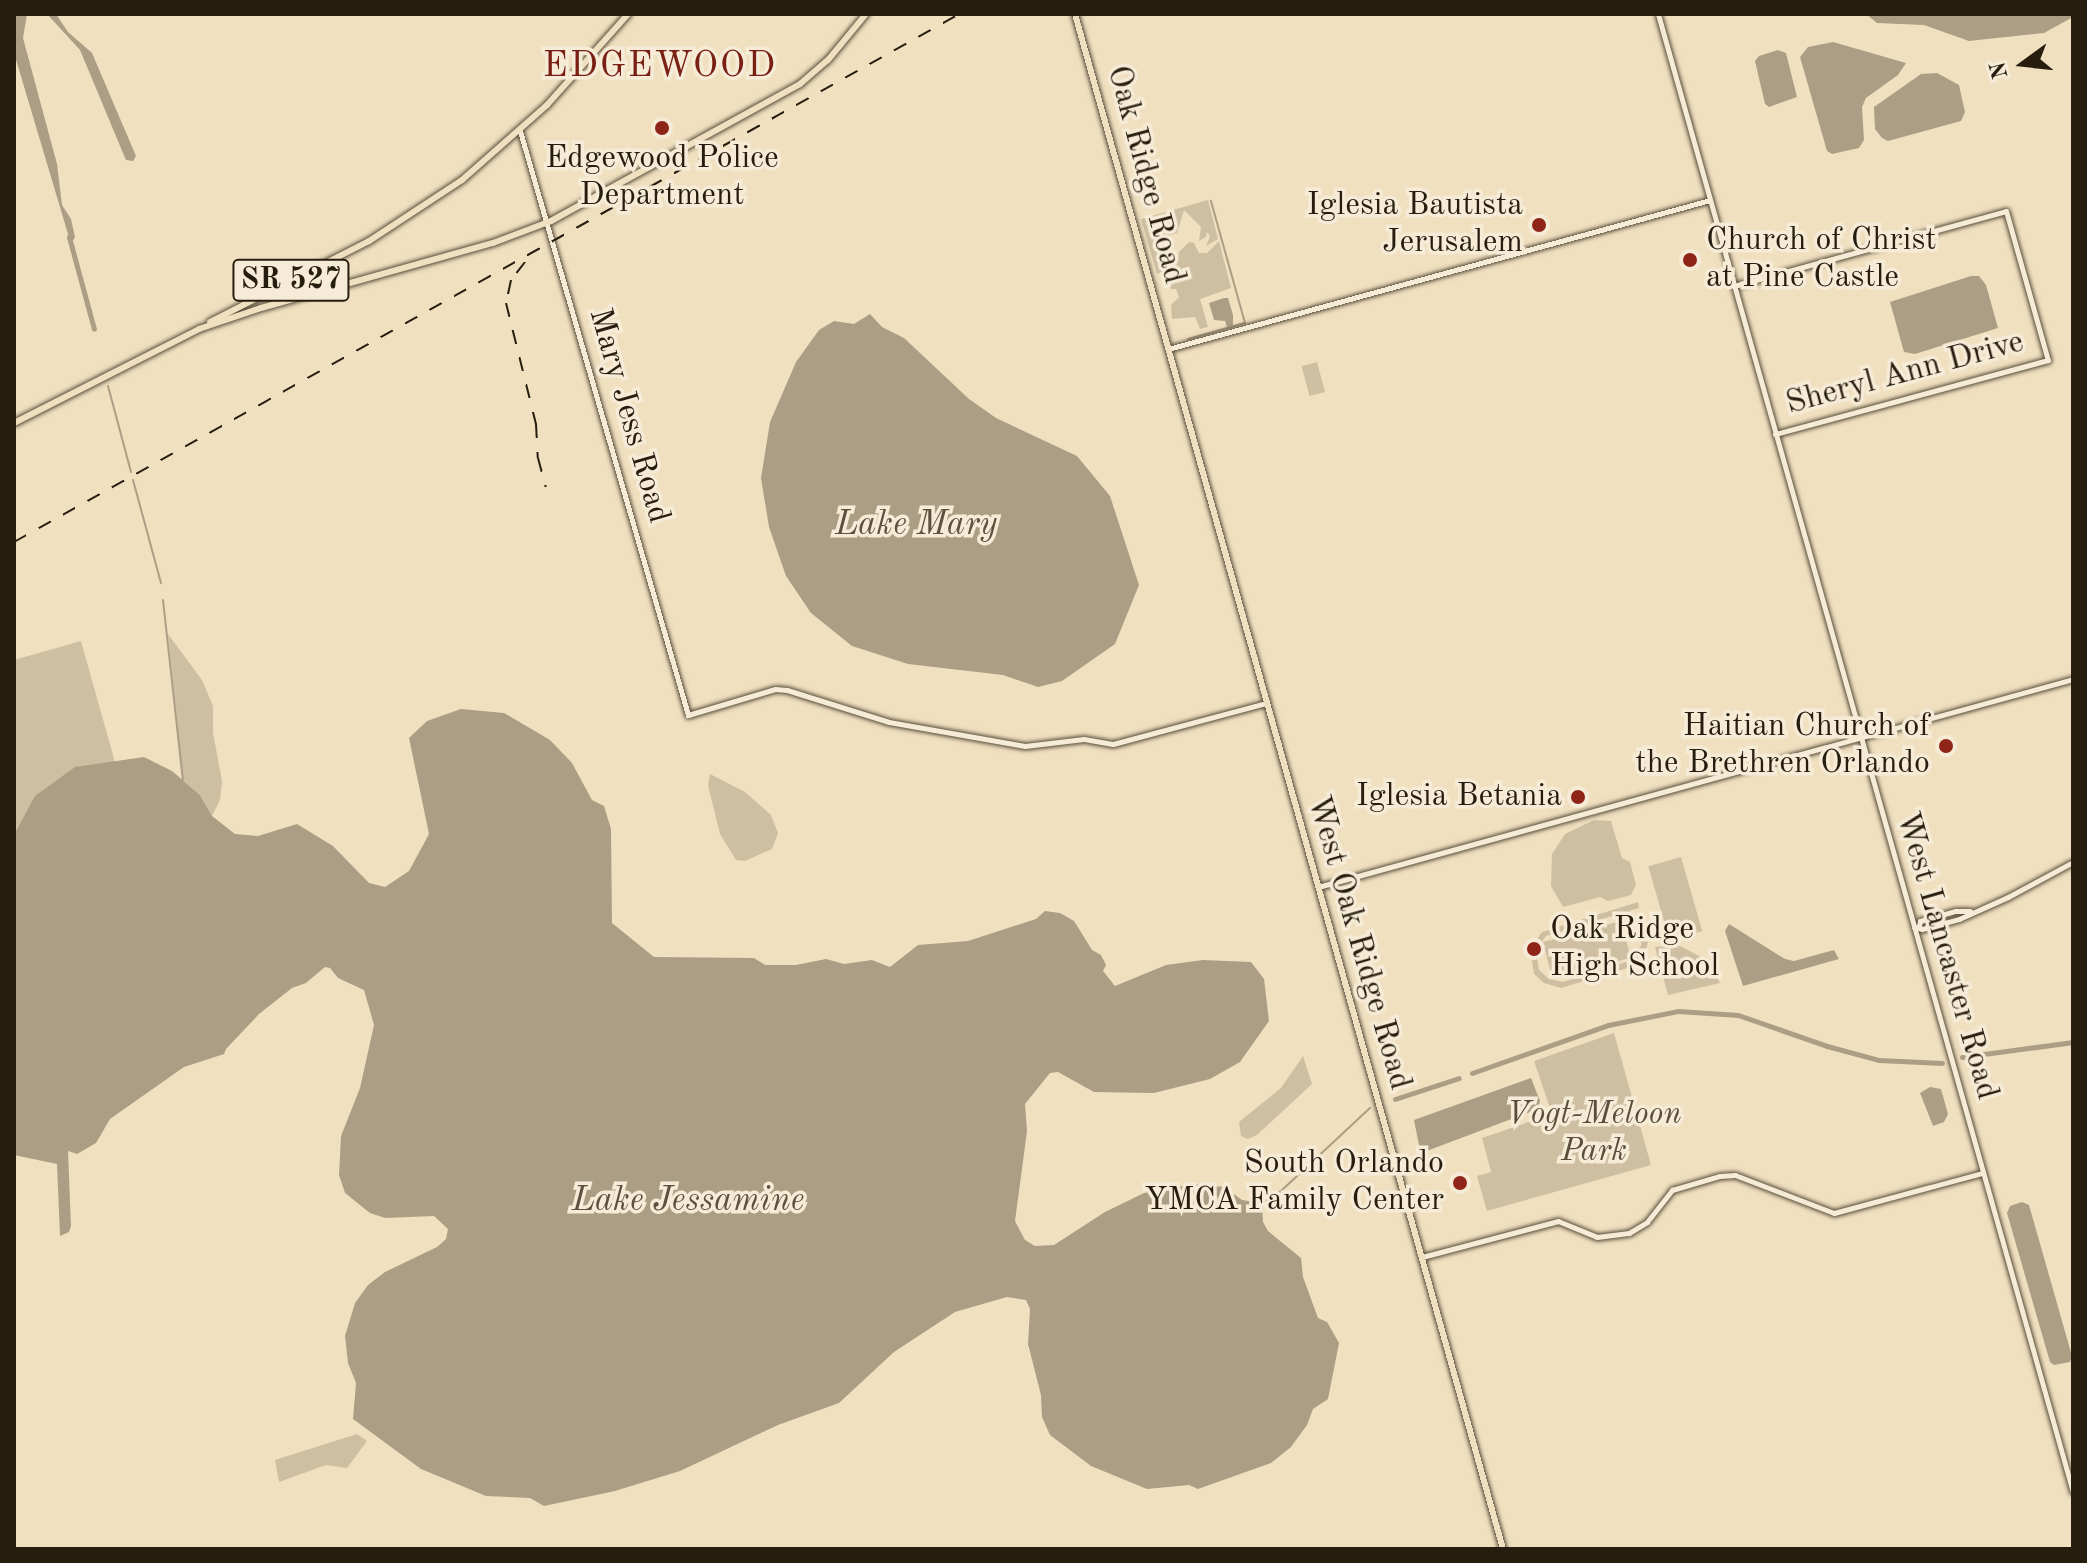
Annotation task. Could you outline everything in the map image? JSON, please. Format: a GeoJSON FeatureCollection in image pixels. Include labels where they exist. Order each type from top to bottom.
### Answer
{"type":"FeatureCollection","features":[{"type":"Feature","properties":{"kind":"main road","name":"SR 527"},"geometry":{"type":"LineString","coordinates":[[14,423],[391,228],[469,175],[520,131],[569,82],[628,14]]}},
{"type":"Feature","properties":{"kind":"main road","name":"SR 527"},"geometry":{"type":"LineString","coordinates":[[199,329],[261,308],[485,246],[546,223],[800,84],[828,60],[866,14]]}},
{"type":"Feature","properties":{"kind":"main road","name":"Oak Ridge Road"},"geometry":{"type":"LineString","coordinates":[[1075,14],[1168,349]]}},
{"type":"Feature","properties":{"kind":"main road","name":"West Oak Ridge Road"},"geometry":{"type":"LineString","coordinates":[[1168,349],[1503,1549]]}},
{"type":"Feature","properties":{"kind":"street","name":"West Lancaster Road"},"geometry":{"type":"LineString","coordinates":[[1658,14],[2073,1492]]}},
{"type":"Feature","properties":{"kind":"street","name":"Mary Jess Road"},"geometry":{"type":"LineString","coordinates":[[520,131],[688,715],[775,689],[787,690],[889,722],[1025,746],[1074,740],[1113,744],[1266,703]]}},
{"type":"Feature","properties":{"kind":"street"},"geometry":{"type":"LineString","coordinates":[[1168,349],[1711,200]]}},
{"type":"Feature","properties":{"kind":"street","name":"Sheryl Ann Drive"},"geometry":{"type":"LineString","coordinates":[[1734,286],[2006,211],[2048,360],[1775,434]]}},
{"type":"Feature","properties":{"kind":"street"},"geometry":{"type":"LineString","coordinates":[[1317,887],[2073,679]]}},
{"type":"Feature","properties":{"kind":"street"},"geometry":{"type":"LineString","coordinates":[[1916,926],[1922,929],[1945,923],[2008,897],[2073,862]]}},
{"type":"Feature","properties":{"kind":"street"},"geometry":{"type":"LineString","coordinates":[[1421,1258],[1558,1221],[1597,1237],[1629,1233],[1647,1222],[1672,1190],[1720,1176],[1735,1175],[1834,1213],[1982,1173]]}},
{"type":"Feature","properties":{"kind":"green space"},"geometry":{"type":"Polygon","coordinates":[[[1208,200],[1218,239],[1206,246],[1210,236],[1207,232],[1206,237],[1199,241],[1201,227],[1184,210],[1177,233],[1170,235],[1163,246],[1173,256],[1171,268],[1157,274],[1141,219],[1208,200]]]}},
{"type":"Feature","properties":{"kind":"green space"},"geometry":{"type":"Polygon","coordinates":[[[1219,241],[1231,288],[1200,299],[1208,327],[1200,329],[1195,317],[1172,319],[1171,305],[1179,297],[1176,289],[1171,289],[1168,284],[1174,277],[1179,252],[1189,242],[1194,243],[1199,253],[1207,253],[1219,241]]]}},
{"type":"Feature","properties":{"kind":"green space"},"geometry":{"type":"Polygon","coordinates":[[[1317,362],[1325,392],[1310,396],[1302,366],[1317,362]]]}},
{"type":"Feature","properties":{"kind":"green space"},"geometry":{"type":"Polygon","coordinates":[[[168,634],[202,680],[213,706],[213,733],[222,781],[220,800],[212,816],[200,795],[183,780],[168,634]]]}},
{"type":"Feature","properties":{"kind":"green space"},"geometry":{"type":"Polygon","coordinates":[[[81,641],[157,912],[14,952],[14,660],[81,641]]]}},
{"type":"Feature","properties":{"kind":"green space"},"geometry":{"type":"Polygon","coordinates":[[[710,774],[745,792],[771,815],[778,833],[772,849],[745,861],[736,860],[720,834],[708,786],[710,774]]]}},
{"type":"Feature","properties":{"kind":"green space"},"geometry":{"type":"Polygon","coordinates":[[[1594,820],[1611,821],[1622,858],[1630,862],[1636,885],[1631,895],[1608,901],[1600,897],[1563,907],[1551,886],[1552,854],[1565,834],[1594,820]]]}},
{"type":"Feature","properties":{"kind":"green space"},"geometry":{"type":"Polygon","coordinates":[[[1681,857],[1702,931],[1670,940],[1648,866],[1681,857]]]}},
{"type":"Feature","properties":{"kind":"green space"},"geometry":{"type":"Polygon","coordinates":[[[1638,902],[1639,908],[1629,911],[1645,926],[1648,942],[1645,955],[1634,966],[1561,988],[1544,983],[1534,974],[1530,949],[1542,932],[1638,902]],[[1612,916],[1546,936],[1536,950],[1539,970],[1549,979],[1563,982],[1632,960],[1641,946],[1641,932],[1630,919],[1612,916]]]}},
{"type":"Feature","properties":{"kind":"green space"},"geometry":{"type":"Polygon","coordinates":[[[1621,921],[1631,958],[1553,979],[1543,942],[1621,921]]]}},
{"type":"Feature","properties":{"kind":"green space"},"geometry":{"type":"Polygon","coordinates":[[[1678,945],[1707,960],[1720,983],[1668,995],[1655,947],[1678,945]]]}},
{"type":"Feature","properties":{"kind":"green space","name":"Vogt-Meloon Park"},"geometry":{"type":"Polygon","coordinates":[[[1614,1033],[1651,1165],[1487,1211],[1477,1176],[1491,1172],[1482,1138],[1552,1114],[1534,1061],[1614,1033]]]}},
{"type":"Feature","properties":{"kind":"green space"},"geometry":{"type":"Polygon","coordinates":[[[1303,1056],[1312,1084],[1257,1135],[1248,1139],[1241,1136],[1239,1122],[1281,1088],[1303,1056]]]}},
{"type":"Feature","properties":{"kind":"green space"},"geometry":{"type":"Polygon","coordinates":[[[357,1434],[367,1441],[347,1468],[326,1465],[279,1482],[275,1460],[357,1434]]]}},
{"type":"Feature","properties":{"kind":"water"},"geometry":{"type":"Polygon","coordinates":[[[14,14],[27,14],[23,38],[57,164],[62,205],[71,219],[75,237],[71,244],[14,53],[14,14]]]}},
{"type":"Feature","properties":{"kind":"water"},"geometry":{"type":"Polygon","coordinates":[[[47,14],[56,14],[68,32],[92,53],[136,156],[133,161],[126,160],[80,50],[47,14]]]}},
{"type":"Feature","properties":{"kind":"water"},"geometry":{"type":"Polygon","coordinates":[[[1866,14],[2073,14],[2073,17],[2044,33],[1969,41],[1924,25],[1877,23],[1866,14]]]}},
{"type":"Feature","properties":{"kind":"water"},"geometry":{"type":"Polygon","coordinates":[[[1833,42],[1906,63],[1898,75],[1866,98],[1862,107],[1864,140],[1859,148],[1832,154],[1827,151],[1800,57],[1808,47],[1833,42]]]}},
{"type":"Feature","properties":{"kind":"water"},"geometry":{"type":"Polygon","coordinates":[[[1778,50],[1786,53],[1797,97],[1769,107],[1765,104],[1755,61],[1759,56],[1778,50]]]}},
{"type":"Feature","properties":{"kind":"water"},"geometry":{"type":"Polygon","coordinates":[[[1937,73],[1959,85],[1965,112],[1961,121],[1888,141],[1882,138],[1875,129],[1874,107],[1921,74],[1937,73]]]}},
{"type":"Feature","properties":{"kind":"water"},"geometry":{"type":"Polygon","coordinates":[[[1979,276],[1986,285],[1998,328],[1915,354],[1904,352],[1890,302],[1979,276]]]}},
{"type":"Feature","properties":{"kind":"water"},"geometry":{"type":"Polygon","coordinates":[[[1228,298],[1233,326],[1227,327],[1225,321],[1214,320],[1209,303],[1228,298]]]}},
{"type":"Feature","properties":{"kind":"water","name":"Lake Mary"},"geometry":{"type":"Polygon","coordinates":[[[870,314],[882,327],[904,338],[969,399],[996,418],[1077,456],[1110,496],[1139,585],[1115,644],[1062,681],[1038,687],[1003,675],[908,664],[852,646],[811,613],[786,576],[769,527],[761,478],[770,422],[796,362],[819,330],[834,321],[854,324],[870,314]]]}},
{"type":"Feature","properties":{"kind":"water","name":"Lake Jessamine"},"geometry":{"type":"Polygon","coordinates":[[[461,709],[504,713],[550,740],[572,763],[592,800],[604,806],[611,829],[612,923],[654,957],[754,958],[765,965],[796,965],[826,959],[844,964],[872,960],[890,967],[918,945],[968,941],[1036,919],[1045,911],[1060,913],[1074,921],[1092,950],[1101,955],[1106,965],[1103,971],[1115,986],[1166,965],[1203,960],[1251,962],[1264,979],[1269,1021],[1240,1062],[1210,1079],[1154,1093],[1094,1092],[1058,1072],[1050,1073],[1025,1104],[1027,1131],[1015,1221],[1025,1240],[1035,1246],[1054,1245],[1105,1212],[1144,1193],[1193,1184],[1224,1187],[1242,1200],[1262,1203],[1263,1222],[1268,1231],[1301,1258],[1303,1277],[1318,1318],[1327,1322],[1339,1343],[1328,1399],[1313,1409],[1307,1425],[1291,1447],[1271,1463],[1198,1489],[1189,1485],[1147,1489],[1091,1466],[1050,1435],[1042,1417],[1041,1395],[1028,1344],[1030,1309],[1026,1300],[1007,1297],[955,1312],[894,1352],[839,1403],[778,1425],[680,1471],[615,1491],[544,1506],[530,1498],[486,1496],[421,1469],[353,1419],[356,1383],[348,1363],[345,1336],[355,1303],[368,1285],[385,1272],[437,1247],[446,1239],[448,1229],[434,1216],[385,1218],[370,1213],[345,1193],[339,1175],[341,1136],[360,1088],[374,1025],[364,990],[338,978],[330,968],[325,967],[259,1014],[224,1054],[184,1067],[110,1119],[96,1143],[77,1154],[68,1151],[71,1226],[69,1232],[60,1236],[57,1164],[14,1155],[14,835],[35,796],[75,767],[144,757],[172,771],[200,795],[212,816],[235,834],[258,836],[297,824],[333,846],[369,883],[385,887],[409,871],[429,834],[409,738],[427,721],[461,709]]]}},
{"type":"Feature","properties":{"kind":"water"},"geometry":{"type":"Polygon","coordinates":[[[1729,924],[1785,959],[1794,961],[1834,950],[1839,959],[1743,986],[1725,931],[1729,924]]]}},
{"type":"Feature","properties":{"kind":"water"},"geometry":{"type":"Polygon","coordinates":[[[1531,1078],[1540,1101],[1538,1109],[1424,1152],[1420,1150],[1414,1120],[1531,1078]]]}},
{"type":"Feature","properties":{"kind":"water"},"geometry":{"type":"Polygon","coordinates":[[[1930,1087],[1941,1089],[1948,1114],[1944,1122],[1933,1126],[1920,1093],[1930,1087]]]}},
{"type":"Feature","properties":{"kind":"water"},"geometry":{"type":"Polygon","coordinates":[[[2022,1202],[2029,1205],[2072,1356],[2070,1362],[2054,1365],[2050,1362],[2007,1213],[2010,1206],[2022,1202]]]}},
{"type":"Feature","properties":{"kind":"waterway"},"geometry":{"type":"LineString","coordinates":[[1188,339],[1245,323],[1211,201]]}},
{"type":"Feature","properties":{"kind":"waterway"},"geometry":{"type":"LineString","coordinates":[[69,237],[94,329]]}},
{"type":"Feature","properties":{"kind":"waterway"},"geometry":{"type":"LineString","coordinates":[[108,386],[131,472]]}},
{"type":"Feature","properties":{"kind":"waterway"},"geometry":{"type":"LineString","coordinates":[[133,480],[161,583]]}},
{"type":"Feature","properties":{"kind":"waterway"},"geometry":{"type":"LineString","coordinates":[[163,600],[183,780]]}},
{"type":"Feature","properties":{"kind":"waterway"},"geometry":{"type":"LineString","coordinates":[[1472,1073],[1608,1025],[1678,1011],[1738,1015],[1827,1046],[1879,1060],[1942,1063]]}},
{"type":"Feature","properties":{"kind":"waterway"},"geometry":{"type":"LineString","coordinates":[[1962,1057],[2073,1042]]}},
{"type":"Feature","properties":{"kind":"waterway"},"geometry":{"type":"LineString","coordinates":[[1395,1099],[1459,1078]]}},
{"type":"Feature","properties":{"kind":"waterway"},"geometry":{"type":"LineString","coordinates":[[1262,1203],[1281,1191],[1370,1108]]}},
{"type":"Feature","properties":{"kind":"railway"},"geometry":{"type":"LineString","coordinates":[[14,542],[959,14]]}},
{"type":"Feature","properties":{"kind":"railway"},"geometry":{"type":"LineString","coordinates":[[525,262],[511,280],[506,303],[536,424],[538,458],[546,487]]}},
{"type":"Feature","properties":{"kind":"place","name":"Edgewood Police Department"},"geometry":{"type":"Point","coordinates":[662,128]}},
{"type":"Feature","properties":{"kind":"place","name":"Iglesia Bautista Jerusalem"},"geometry":{"type":"Point","coordinates":[1539,225]}},
{"type":"Feature","properties":{"kind":"place","name":"Church of Christ at Pine Castle"},"geometry":{"type":"Point","coordinates":[1690,260]}},
{"type":"Feature","properties":{"kind":"place","name":"Haitian Church of the Brethren Orlando"},"geometry":{"type":"Point","coordinates":[1946,746]}},
{"type":"Feature","properties":{"kind":"place","name":"Iglesia Betania"},"geometry":{"type":"Point","coordinates":[1578,797]}},
{"type":"Feature","properties":{"kind":"place","name":"Oak Ridge High School"},"geometry":{"type":"Point","coordinates":[1534,949]}},
{"type":"Feature","properties":{"kind":"place","name":"South Orlando YMCA Family Center"},"geometry":{"type":"Point","coordinates":[1460,1183]}},
{"type":"Feature","properties":{"kind":"district","name":"EDGEWOOD"},"geometry":{"type":"Point","coordinates":[660,68]}}]}
